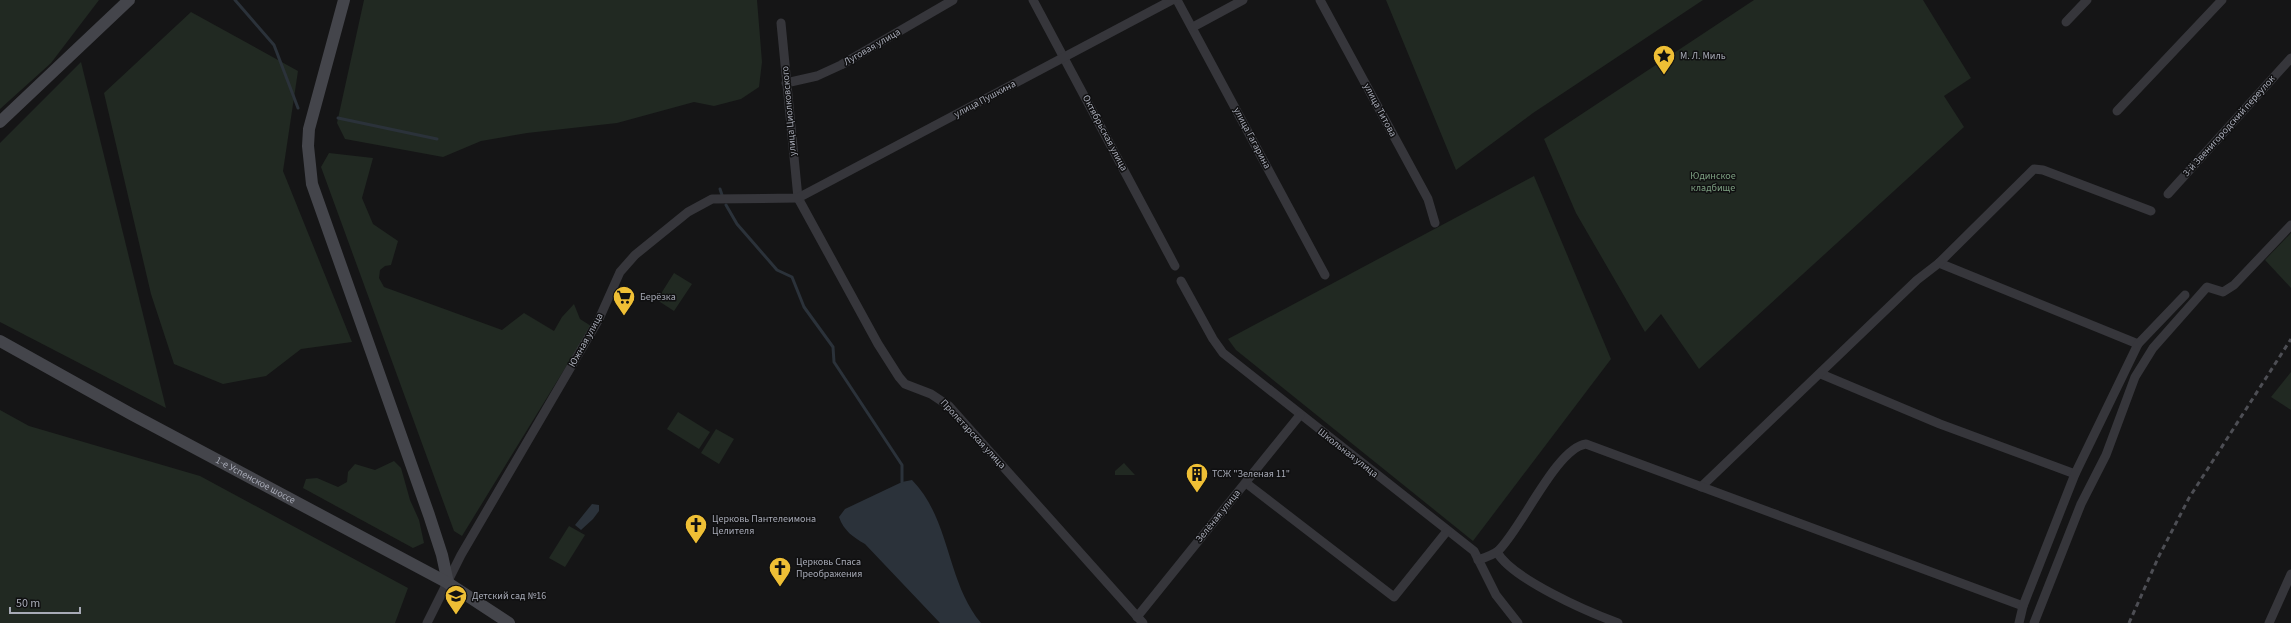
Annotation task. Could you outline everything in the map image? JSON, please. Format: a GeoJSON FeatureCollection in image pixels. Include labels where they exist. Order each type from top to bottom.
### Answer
{"type":"FeatureCollection","features":[{"type":"Feature","properties":{"kind":"main road"},"geometry":{"type":"LineString","coordinates":[[0,122],[129,0]]}},
{"type":"Feature","properties":{"kind":"main road"},"geometry":{"type":"LineString","coordinates":[[344,0],[309,129],[308,146],[312,184],[429,515],[442,555],[448,583]]}},
{"type":"Feature","properties":{"kind":"main road","name":"1-е Успенское шоссе"},"geometry":{"type":"LineString","coordinates":[[0,341],[151,425],[448,583],[509,623]]}},
{"type":"Feature","properties":{"kind":"street","name":"Луговая улица"},"geometry":{"type":"LineString","coordinates":[[786,83],[817,76],[842,65],[953,0]]}},
{"type":"Feature","properties":{"kind":"street","name":"Октябрьская улица"},"geometry":{"type":"LineString","coordinates":[[1033,0],[1175,266]]}},
{"type":"Feature","properties":{"kind":"street","name":"улица Пушкина"},"geometry":{"type":"LineString","coordinates":[[798,198],[1172,0]]}},
{"type":"Feature","properties":{"kind":"street","name":"улица Гагарина"},"geometry":{"type":"LineString","coordinates":[[1178,0],[1325,275]]}},
{"type":"Feature","properties":{"kind":"street"},"geometry":{"type":"LineString","coordinates":[[1193,28],[1243,0]]}},
{"type":"Feature","properties":{"kind":"street","name":"улица Титова"},"geometry":{"type":"LineString","coordinates":[[1320,0],[1428,199],[1434,222]]}},
{"type":"Feature","properties":{"kind":"street"},"geometry":{"type":"LineString","coordinates":[[2066,22],[2087,0]]}},
{"type":"Feature","properties":{"kind":"street"},"geometry":{"type":"LineString","coordinates":[[2117,111],[2222,0]]}},
{"type":"Feature","properties":{"kind":"street","name":"улица Циолковского"},"geometry":{"type":"LineString","coordinates":[[781,23],[798,198]]}},
{"type":"Feature","properties":{"kind":"street","name":"3-й Звенигородский переулок"},"geometry":{"type":"LineString","coordinates":[[2168,194],[2291,58]]}},
{"type":"Feature","properties":{"kind":"street"},"geometry":{"type":"LineString","coordinates":[[1701,487],[1809,382],[1821,374],[1917,280],[1939,263],[2034,169],[2043,170],[2151,211]]}},
{"type":"Feature","properties":{"kind":"street","name":"Южная улица"},"geometry":{"type":"LineString","coordinates":[[427,623],[461,555],[599,319],[620,272],[635,255],[688,212],[712,199],[798,198]]}},
{"type":"Feature","properties":{"kind":"street","name":"Пролетарская улица"},"geometry":{"type":"LineString","coordinates":[[798,198],[878,344],[899,377],[905,384],[931,394],[949,406],[1140,620]]}},
{"type":"Feature","properties":{"kind":"street"},"geometry":{"type":"LineString","coordinates":[[2034,623],[2081,504],[2106,455],[2135,377],[2153,348],[2207,287],[2224,292],[2234,285],[2291,225]]}},
{"type":"Feature","properties":{"kind":"street"},"geometry":{"type":"LineString","coordinates":[[1939,263],[2138,344]]}},
{"type":"Feature","properties":{"kind":"street","name":"Школьная улица"},"geometry":{"type":"LineString","coordinates":[[1181,281],[1212,339],[1223,354],[1474,552],[1496,595],[1518,623]]}},
{"type":"Feature","properties":{"kind":"street"},"geometry":{"type":"LineString","coordinates":[[2019,623],[2023,606],[2075,474],[2138,344],[2185,295]]}},
{"type":"Feature","properties":{"kind":"street"},"geometry":{"type":"LineString","coordinates":[[1821,374],[1940,424],[2075,474]]}},
{"type":"Feature","properties":{"kind":"street","name":"Зелёная улица"},"geometry":{"type":"LineString","coordinates":[[1140,620],[1246,482],[1300,415]]}},
{"type":"Feature","properties":{"kind":"street"},"geometry":{"type":"LineString","coordinates":[[1478,560],[1498,552],[1561,461],[1579,444],[1586,444],[2023,606]]}},
{"type":"Feature","properties":{"kind":"street"},"geometry":{"type":"LineString","coordinates":[[1246,482],[1394,597],[1447,530]]}},
{"type":"Feature","properties":{"kind":"street"},"geometry":{"type":"LineString","coordinates":[[1498,552],[1502,560],[1543,588],[1585,611],[1618,623]]}},
{"type":"Feature","properties":{"kind":"street"},"geometry":{"type":"LineString","coordinates":[[2269,623],[2291,575]]}},
{"type":"Feature","properties":{"kind":"green space"},"geometry":{"type":"Polygon","coordinates":[[[0,0],[99,0],[51,63],[0,109],[0,0]]]}},
{"type":"Feature","properties":{"kind":"green space"},"geometry":{"type":"Polygon","coordinates":[[[364,0],[757,0],[762,62],[759,87],[741,99],[714,106],[694,102],[617,123],[527,133],[481,141],[443,157],[345,139],[337,123],[364,0]]]}},
{"type":"Feature","properties":{"kind":"green space"},"geometry":{"type":"Polygon","coordinates":[[[1386,0],[1703,0],[1533,113],[1456,170],[1386,0]]]}},
{"type":"Feature","properties":{"kind":"green space","name":"Юдинское кладбище"},"geometry":{"type":"Polygon","coordinates":[[[1754,0],[1923,0],[1971,78],[1944,96],[1964,127],[1699,369],[1661,314],[1645,332],[1576,213],[1544,139],[1754,0]]]}},
{"type":"Feature","properties":{"kind":"green space"},"geometry":{"type":"Polygon","coordinates":[[[191,12],[298,71],[283,171],[352,342],[301,349],[266,376],[223,384],[174,364],[151,294],[104,93],[191,12]]]}},
{"type":"Feature","properties":{"kind":"green space"},"geometry":{"type":"Polygon","coordinates":[[[81,62],[166,408],[0,322],[0,143],[81,62]]]}},
{"type":"Feature","properties":{"kind":"green space"},"geometry":{"type":"Polygon","coordinates":[[[329,153],[373,158],[362,198],[373,224],[398,241],[391,265],[385,266],[380,270],[379,278],[384,287],[502,330],[524,313],[554,331],[562,317],[574,304],[580,319],[591,326],[462,536],[454,531],[321,167],[329,153]]]}},
{"type":"Feature","properties":{"kind":"green space"},"geometry":{"type":"Polygon","coordinates":[[[1534,176],[1611,359],[1473,541],[1236,350],[1228,339],[1534,176]]]}},
{"type":"Feature","properties":{"kind":"green space"},"geometry":{"type":"Polygon","coordinates":[[[2291,233],[2291,288],[2265,260],[2291,233]]]}},
{"type":"Feature","properties":{"kind":"green space"},"geometry":{"type":"Polygon","coordinates":[[[674,273],[692,284],[674,311],[657,300],[674,273]]]}},
{"type":"Feature","properties":{"kind":"green space"},"geometry":{"type":"Polygon","coordinates":[[[2291,372],[2291,410],[2271,397],[2291,372]]]}},
{"type":"Feature","properties":{"kind":"green space"},"geometry":{"type":"Polygon","coordinates":[[[0,410],[29,426],[200,476],[408,588],[395,623],[0,623],[0,410]]]}},
{"type":"Feature","properties":{"kind":"green space"},"geometry":{"type":"Polygon","coordinates":[[[678,412],[710,432],[699,449],[667,429],[678,412]]]}},
{"type":"Feature","properties":{"kind":"green space"},"geometry":{"type":"Polygon","coordinates":[[[716,429],[734,439],[719,464],[701,453],[716,429]]]}},
{"type":"Feature","properties":{"kind":"green space"},"geometry":{"type":"Polygon","coordinates":[[[394,461],[401,468],[410,500],[419,520],[424,543],[413,548],[303,488],[306,479],[317,478],[338,487],[347,482],[348,472],[355,464],[375,470],[394,461]]]}},
{"type":"Feature","properties":{"kind":"green space"},"geometry":{"type":"Polygon","coordinates":[[[1124,463],[1135,475],[1115,475],[1115,471],[1124,463]]]}},
{"type":"Feature","properties":{"kind":"green space"},"geometry":{"type":"Polygon","coordinates":[[[569,526],[585,535],[565,567],[549,558],[569,526]]]}},
{"type":"Feature","properties":{"kind":"shaded area"},"geometry":{"type":"Polygon","coordinates":[[[912,480],[925,496],[934,513],[961,589],[981,623],[940,623],[865,544],[849,533],[841,522],[839,517],[845,509],[902,482],[912,480]]]}},
{"type":"Feature","properties":{"kind":"shaded area"},"geometry":{"type":"Polygon","coordinates":[[[592,504],[599,505],[599,511],[581,530],[575,525],[592,504]]]}},
{"type":"Feature","properties":{"kind":"waterway"},"geometry":{"type":"LineString","coordinates":[[235,0],[274,45],[298,108]]}},
{"type":"Feature","properties":{"kind":"waterway"},"geometry":{"type":"LineString","coordinates":[[338,118],[437,139]]}},
{"type":"Feature","properties":{"kind":"waterway"},"geometry":{"type":"LineString","coordinates":[[720,189],[722,195]]}},
{"type":"Feature","properties":{"kind":"waterway"},"geometry":{"type":"LineString","coordinates":[[726,205],[737,224],[777,270],[792,277],[804,307],[833,347],[834,362],[902,465],[902,482]]}},
{"type":"Feature","properties":{"kind":"railway"},"geometry":{"type":"LineString","coordinates":[[2129,623],[2159,556],[2189,498],[2291,339]]}},
{"type":"Feature","properties":{"kind":"place","name":"М. Л. Миль"},"geometry":{"type":"Point","coordinates":[1664,76]}},
{"type":"Feature","properties":{"kind":"place","name":"Берёзка"},"geometry":{"type":"Point","coordinates":[624,316]}},
{"type":"Feature","properties":{"kind":"place","name":"ТСЖ \"Зеленая 11\""},"geometry":{"type":"Point","coordinates":[1197,494]}},
{"type":"Feature","properties":{"kind":"place","name":"Церковь Пантелеимона Целителя"},"geometry":{"type":"Point","coordinates":[696,544]}},
{"type":"Feature","properties":{"kind":"place","name":"Церковь Спаса Преображения"},"geometry":{"type":"Point","coordinates":[780,588]}},
{"type":"Feature","properties":{"kind":"place","name":"Детский сад №16"},"geometry":{"type":"Point","coordinates":[456,616]}}]}
